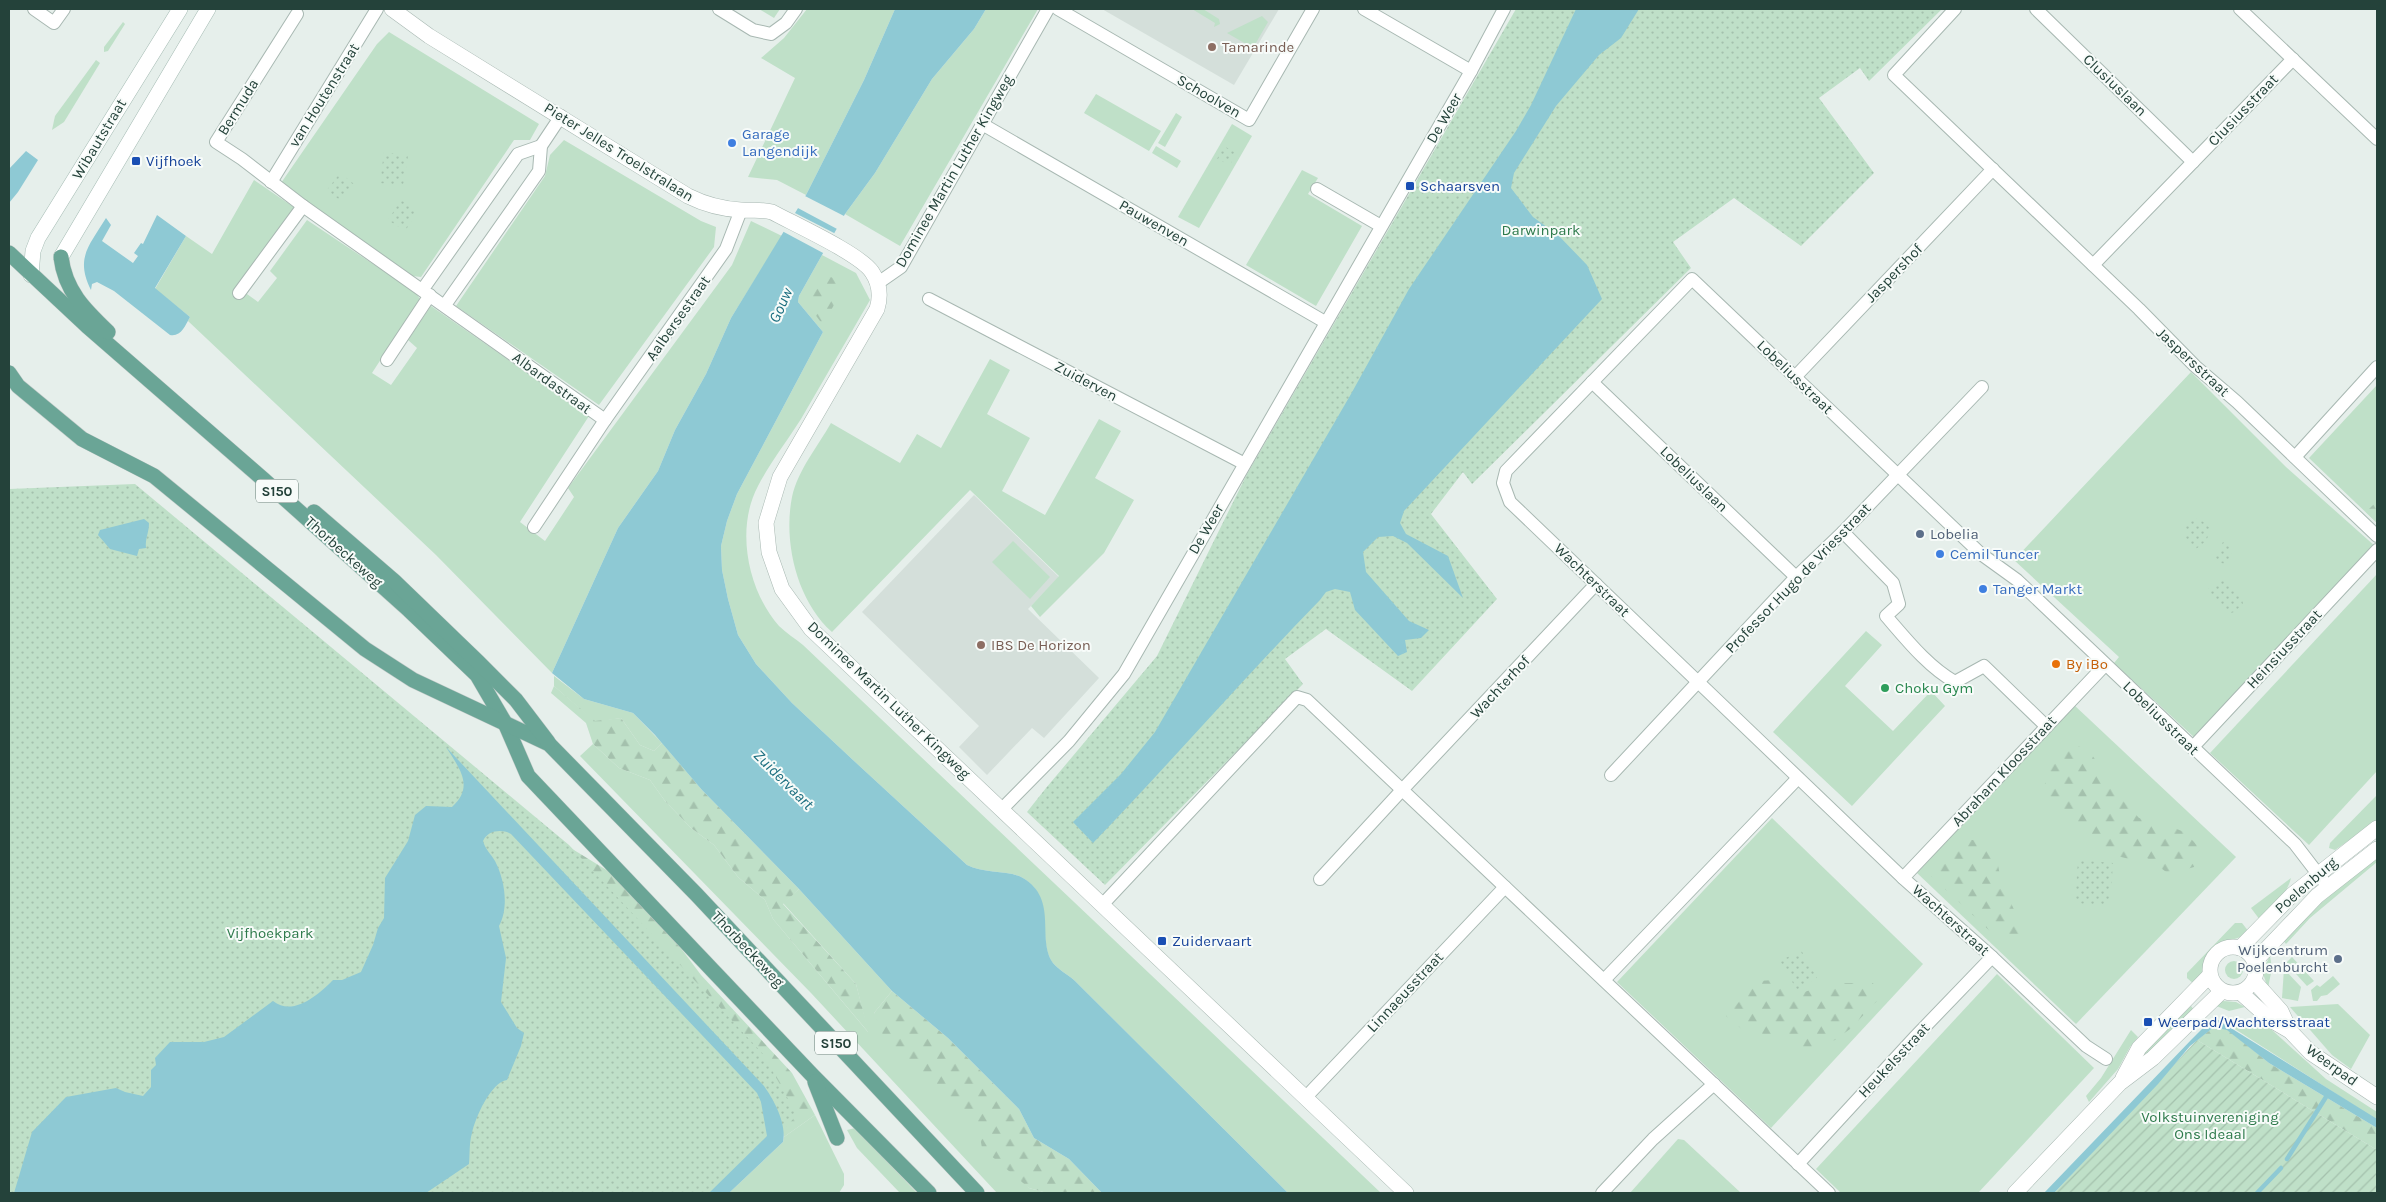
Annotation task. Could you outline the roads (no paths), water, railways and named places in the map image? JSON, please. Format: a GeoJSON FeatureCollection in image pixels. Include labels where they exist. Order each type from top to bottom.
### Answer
{"type":"FeatureCollection","features":[{"type":"Feature","properties":{"kind":"main road","name":"S150"},"geometry":{"type":"LineString","coordinates":[[9,253],[31,275]]}},
{"type":"Feature","properties":{"kind":"main road","name":"S150"},"geometry":{"type":"LineString","coordinates":[[61,258],[63,271],[69,287],[79,304],[116,340],[394,581],[516,700],[549,744]]}},
{"type":"Feature","properties":{"kind":"main road","name":"Thorbeckeweg"},"geometry":{"type":"LineString","coordinates":[[31,275],[409,610],[477,675],[505,723],[528,776],[813,1076],[930,1193]]}},
{"type":"Feature","properties":{"kind":"main road","name":"S150"},"geometry":{"type":"LineString","coordinates":[[9,373],[14,382]]}},
{"type":"Feature","properties":{"kind":"main road","name":"Thorbeckeweg"},"geometry":{"type":"LineString","coordinates":[[14,382],[82,439],[154,476],[365,650],[413,680],[549,744],[696,894],[977,1193]]}},
{"type":"Feature","properties":{"kind":"main road"},"geometry":{"type":"LineString","coordinates":[[813,1076],[837,1138]]}},
{"type":"Feature","properties":{"kind":"street"},"geometry":{"type":"LineString","coordinates":[[34,9],[54,23],[64,9]]}},
{"type":"Feature","properties":{"kind":"street","name":"Wibautstraat"},"geometry":{"type":"LineString","coordinates":[[31,275],[34,251],[38,238],[180,9]]}},
{"type":"Feature","properties":{"kind":"street","name":"Wibautstraat"},"geometry":{"type":"LineString","coordinates":[[61,258],[208,9]]}},
{"type":"Feature","properties":{"kind":"street","name":"van Houtenstraat"},"geometry":{"type":"LineString","coordinates":[[271,182],[377,9]]}},
{"type":"Feature","properties":{"kind":"street","name":"Pieter Jelles Troelstralaan"},"geometry":{"type":"LineString","coordinates":[[392,9],[429,36],[696,200],[706,204],[741,210],[755,209],[772,212],[866,264],[878,283]]}},
{"type":"Feature","properties":{"kind":"street"},"geometry":{"type":"LineString","coordinates":[[719,9],[753,30],[771,34],[786,23],[796,9]]}},
{"type":"Feature","properties":{"kind":"street","name":"Dominee Martin Luther Kingweg"},"geometry":{"type":"LineString","coordinates":[[1002,809],[812,629],[782,588],[769,552],[766,523],[780,477],[877,309],[880,300],[878,283],[901,267],[1048,9]]}},
{"type":"Feature","properties":{"kind":"street","name":"Schoolven"},"geometry":{"type":"LineString","coordinates":[[1058,9],[1249,120],[1313,9]]}},
{"type":"Feature","properties":{"kind":"street"},"geometry":{"type":"LineString","coordinates":[[1364,9],[1471,71]]}},
{"type":"Feature","properties":{"kind":"street","name":"De Weer"},"geometry":{"type":"LineString","coordinates":[[1002,809],[1069,741],[1124,674],[1471,71],[1504,9]]}},
{"type":"Feature","properties":{"kind":"street","name":"Jaspersstraat"},"geometry":{"type":"LineString","coordinates":[[1956,9],[1894,76],[2093,265],[2195,366],[2295,457],[2377,536]]}},
{"type":"Feature","properties":{"kind":"street","name":"Clusiuslaan"},"geometry":{"type":"LineString","coordinates":[[2036,9],[2193,162]]}},
{"type":"Feature","properties":{"kind":"street"},"geometry":{"type":"LineString","coordinates":[[2240,9],[2377,139]]}},
{"type":"Feature","properties":{"kind":"street","name":"Bermuda"},"geometry":{"type":"LineString","coordinates":[[271,182],[242,159],[216,142],[297,14]]}},
{"type":"Feature","properties":{"kind":"street","name":"Clusiusstraat"},"geometry":{"type":"LineString","coordinates":[[2193,162],[2293,59]]}},
{"type":"Feature","properties":{"kind":"street"},"geometry":{"type":"LineString","coordinates":[[271,182],[444,305],[539,171],[541,146],[561,116]]}},
{"type":"Feature","properties":{"kind":"street","name":"Pauwenven"},"geometry":{"type":"LineString","coordinates":[[982,124],[1325,322]]}},
{"type":"Feature","properties":{"kind":"street"},"geometry":{"type":"LineString","coordinates":[[387,360],[426,292],[518,154],[541,146]]}},
{"type":"Feature","properties":{"kind":"street"},"geometry":{"type":"LineString","coordinates":[[2093,265],[2193,162]]}},
{"type":"Feature","properties":{"kind":"street","name":"Jaspershof"},"geometry":{"type":"LineString","coordinates":[[1795,377],[1993,170]]}},
{"type":"Feature","properties":{"kind":"street"},"geometry":{"type":"LineString","coordinates":[[1318,189],[1381,226]]}},
{"type":"Feature","properties":{"kind":"street"},"geometry":{"type":"LineString","coordinates":[[239,293],[303,206]]}},
{"type":"Feature","properties":{"kind":"street","name":"Aalbersestraat"},"geometry":{"type":"LineString","coordinates":[[605,420],[726,249],[741,210]]}},
{"type":"Feature","properties":{"kind":"street","name":"Lobeliusstraat"},"geometry":{"type":"LineString","coordinates":[[1592,382],[1692,279],[1981,554],[2017,580],[2104,665],[2295,844],[2328,887]]}},
{"type":"Feature","properties":{"kind":"street","name":"Zuiderven"},"geometry":{"type":"LineString","coordinates":[[929,299],[1244,463]]}},
{"type":"Feature","properties":{"kind":"street","name":"Albardastraat"},"geometry":{"type":"LineString","coordinates":[[444,305],[605,420],[534,527]]}},
{"type":"Feature","properties":{"kind":"street"},"geometry":{"type":"LineString","coordinates":[[2295,457],[2377,367]]}},
{"type":"Feature","properties":{"kind":"street","name":"Wachterstraat"},"geometry":{"type":"LineString","coordinates":[[1592,382],[1506,471],[1503,483],[1510,502],[1903,878],[1992,957],[2086,1046],[2106,1059]]}},
{"type":"Feature","properties":{"kind":"street","name":"Lobeliuslaan"},"geometry":{"type":"LineString","coordinates":[[1592,382],[1796,577]]}},
{"type":"Feature","properties":{"kind":"street"},"geometry":{"type":"LineString","coordinates":[[1898,475],[1982,387]]}},
{"type":"Feature","properties":{"kind":"street","name":"Professor Hugo de Vriesstraat"},"geometry":{"type":"LineString","coordinates":[[1698,681],[1796,577],[1898,475]]}},
{"type":"Feature","properties":{"kind":"street"},"geometry":{"type":"LineString","coordinates":[[1843,532],[1893,583],[1899,604],[1886,616],[1905,639],[1945,676],[1955,682],[1984,666],[2046,726]]}},
{"type":"Feature","properties":{"kind":"street","name":"Heinsiusstraat"},"geometry":{"type":"LineString","coordinates":[[2192,748],[2377,550]]}},
{"type":"Feature","properties":{"kind":"street","name":"Wachterhof"},"geometry":{"type":"LineString","coordinates":[[1402,790],[1596,584]]}},
{"type":"Feature","properties":{"kind":"street","name":"Abraham Kloosstraat"},"geometry":{"type":"LineString","coordinates":[[1903,878],[2104,665]]}},
{"type":"Feature","properties":{"kind":"street"},"geometry":{"type":"LineString","coordinates":[[1611,776],[1698,681]]}},
{"type":"Feature","properties":{"kind":"street"},"geometry":{"type":"LineString","coordinates":[[1103,904],[1297,697],[1307,700],[1830,1193]]}},
{"type":"Feature","properties":{"kind":"street"},"geometry":{"type":"LineString","coordinates":[[1604,980],[1798,778]]}},
{"type":"Feature","properties":{"kind":"street"},"geometry":{"type":"LineString","coordinates":[[1320,879],[1402,790]]}},
{"type":"Feature","properties":{"kind":"street"},"geometry":{"type":"LineString","coordinates":[[1002,809],[1406,1193]]}},
{"type":"Feature","properties":{"kind":"street","name":"Poelenburg"},"geometry":{"type":"LineString","coordinates":[[2240,948],[2292,894],[2377,828]]}},
{"type":"Feature","properties":{"kind":"street","name":"Poelenburg"},"geometry":{"type":"LineString","coordinates":[[2255,961],[2275,938],[2328,887],[2377,849]]}},
{"type":"Feature","properties":{"kind":"street","name":"Linnaeusstraat"},"geometry":{"type":"LineString","coordinates":[[1306,1098],[1505,887]]}},
{"type":"Feature","properties":{"kind":"street"},"geometry":{"type":"LineString","coordinates":[[2225,948],[2240,948],[2246,951],[2255,961],[2256,975],[2254,981],[2247,990],[2241,993],[2234,994],[2222,991],[2212,981],[2210,966],[2218,953],[2225,948]]}},
{"type":"Feature","properties":{"kind":"street","name":"Heukelsstraat"},"geometry":{"type":"LineString","coordinates":[[1798,1164],[1894,1059],[1992,957]]}},
{"type":"Feature","properties":{"kind":"street"},"geometry":{"type":"LineString","coordinates":[[2120,1083],[2139,1048],[2210,975]]}},
{"type":"Feature","properties":{"kind":"street","name":"Weerpad"},"geometry":{"type":"LineString","coordinates":[[2254,981],[2281,1011],[2290,1031]]}},
{"type":"Feature","properties":{"kind":"street"},"geometry":{"type":"LineString","coordinates":[[2015,1193],[2120,1083],[2153,1058],[2222,991]]}},
{"type":"Feature","properties":{"kind":"street","name":"Weerpad"},"geometry":{"type":"LineString","coordinates":[[2241,993],[2271,1020],[2290,1031],[2311,1053],[2377,1097]]}},
{"type":"Feature","properties":{"kind":"street"},"geometry":{"type":"LineString","coordinates":[[1602,1193],[1653,1138],[1714,1084]]}},
{"type":"Feature","properties":{"kind":"water","name":"Gouw"},"geometry":{"type":"Polygon","coordinates":[[[895,9],[986,9],[974,29],[932,79],[875,173],[845,214],[799,296],[798,302],[823,332],[737,494],[727,521],[721,546],[722,570],[738,635],[756,664],[792,703],[967,865],[981,870],[1018,876],[1034,887],[1044,908],[1046,942],[1048,953],[1053,963],[1074,980],[1288,1193],[1102,1193],[1069,1159],[1034,1138],[1019,1109],[948,1038],[892,991],[799,889],[702,790],[655,735],[633,713],[584,699],[552,673],[618,528],[658,471],[675,430],[706,374],[731,318],[806,195],[864,80],[895,9]]]}},
{"type":"Feature","properties":{"kind":"water"},"geometry":{"type":"Polygon","coordinates":[[[1576,9],[1639,9],[1621,38],[1599,55],[1556,106],[1514,173],[1511,188],[1533,217],[1558,235],[1587,265],[1602,299],[1404,511],[1400,523],[1406,534],[1448,556],[1463,598],[1407,543],[1393,536],[1378,537],[1363,552],[1366,572],[1409,621],[1429,630],[1421,638],[1405,640],[1407,652],[1398,656],[1355,610],[1350,592],[1335,589],[1326,592],[1093,843],[1073,822],[1121,774],[1155,732],[1351,394],[1409,289],[1516,131],[1531,105],[1576,9]]]}},
{"type":"Feature","properties":{"kind":"water"},"geometry":{"type":"Polygon","coordinates":[[[26,151],[38,160],[9,203],[9,169],[26,151]]]}},
{"type":"Feature","properties":{"kind":"water"},"geometry":{"type":"Polygon","coordinates":[[[157,215],[186,236],[155,288],[190,317],[180,333],[174,335],[170,335],[114,291],[97,282],[92,284],[91,290],[84,269],[86,253],[106,218],[111,225],[102,241],[133,263],[138,256],[134,253],[141,243],[143,244],[157,215]]]}},
{"type":"Feature","properties":{"kind":"water"},"geometry":{"type":"Polygon","coordinates":[[[144,519],[149,523],[146,548],[139,549],[137,556],[110,549],[98,535],[100,530],[144,519]]]}},
{"type":"Feature","properties":{"kind":"water"},"geometry":{"type":"Polygon","coordinates":[[[446,747],[764,1086],[772,1098],[781,1120],[784,1135],[783,1142],[729,1193],[709,1193],[767,1136],[761,1102],[757,1093],[511,834],[500,831],[488,835],[483,841],[495,861],[503,885],[505,903],[499,926],[506,958],[501,1002],[517,1028],[524,1033],[521,1046],[507,1080],[495,1087],[476,1119],[470,1141],[469,1164],[426,1193],[14,1193],[32,1132],[66,1097],[116,1088],[143,1096],[151,1087],[151,1070],[156,1065],[155,1058],[170,1042],[204,1042],[224,1037],[273,1001],[289,1007],[297,1005],[313,997],[333,980],[342,980],[361,972],[378,928],[384,918],[385,878],[408,841],[415,815],[426,806],[452,807],[463,792],[464,784],[460,770],[446,747]]]}},
{"type":"Feature","properties":{"kind":"water"},"geometry":{"type":"Polygon","coordinates":[[[2218,1020],[2377,1119],[2377,1128],[2269,1063],[2227,1030],[2214,1027],[2190,1046],[2158,1084],[2054,1193],[2044,1193],[2209,1022],[2218,1020]]]}},
{"type":"Feature","properties":{"kind":"waterway"},"geometry":{"type":"LineString","coordinates":[[2287,1159],[2326,1097]]}},
{"type":"Feature","properties":{"kind":"waterway"},"geometry":{"type":"LineString","coordinates":[[2257,1193],[2281,1168]]}},
{"type":"Feature","properties":{"kind":"place","name":"Tamarinde"},"geometry":{"type":"Point","coordinates":[1212,47]}},
{"type":"Feature","properties":{"kind":"place","name":"Garage Langendijk"},"geometry":{"type":"Point","coordinates":[732,143]}},
{"type":"Feature","properties":{"kind":"place","name":"Vijfhoek"},"geometry":{"type":"Point","coordinates":[136,161]}},
{"type":"Feature","properties":{"kind":"place","name":"Schaarsven"},"geometry":{"type":"Point","coordinates":[1410,186]}},
{"type":"Feature","properties":{"kind":"place","name":"Lobelia"},"geometry":{"type":"Point","coordinates":[1920,534]}},
{"type":"Feature","properties":{"kind":"place","name":"Cemil Tuncer"},"geometry":{"type":"Point","coordinates":[1940,554]}},
{"type":"Feature","properties":{"kind":"place","name":"Tanger Markt"},"geometry":{"type":"Point","coordinates":[1983,589]}},
{"type":"Feature","properties":{"kind":"place","name":"IBS De Horizon"},"geometry":{"type":"Point","coordinates":[981,645]}},
{"type":"Feature","properties":{"kind":"place","name":"By iBo"},"geometry":{"type":"Point","coordinates":[2056,664]}},
{"type":"Feature","properties":{"kind":"place","name":"Choku Gym"},"geometry":{"type":"Point","coordinates":[1885,688]}},
{"type":"Feature","properties":{"kind":"place","name":"Zuidervaart"},"geometry":{"type":"Point","coordinates":[1162,941]}},
{"type":"Feature","properties":{"kind":"place","name":"Wijkcentrum Poelenburcht"},"geometry":{"type":"Point","coordinates":[2338,959]}},
{"type":"Feature","properties":{"kind":"place","name":"Weerpad/Wachtersstraat"},"geometry":{"type":"Point","coordinates":[2148,1022]}},
{"type":"Feature","properties":{"kind":"park label","name":"Darwinpark"},"geometry":{"type":"Point","coordinates":[1541,230]}},
{"type":"Feature","properties":{"kind":"park label","name":"Vijfhoekpark"},"geometry":{"type":"Point","coordinates":[270,933]}},
{"type":"Feature","properties":{"kind":"park label","name":"Volkstuinvereniging Ons Ideaal"},"geometry":{"type":"Point","coordinates":[2210,1126]}}]}
